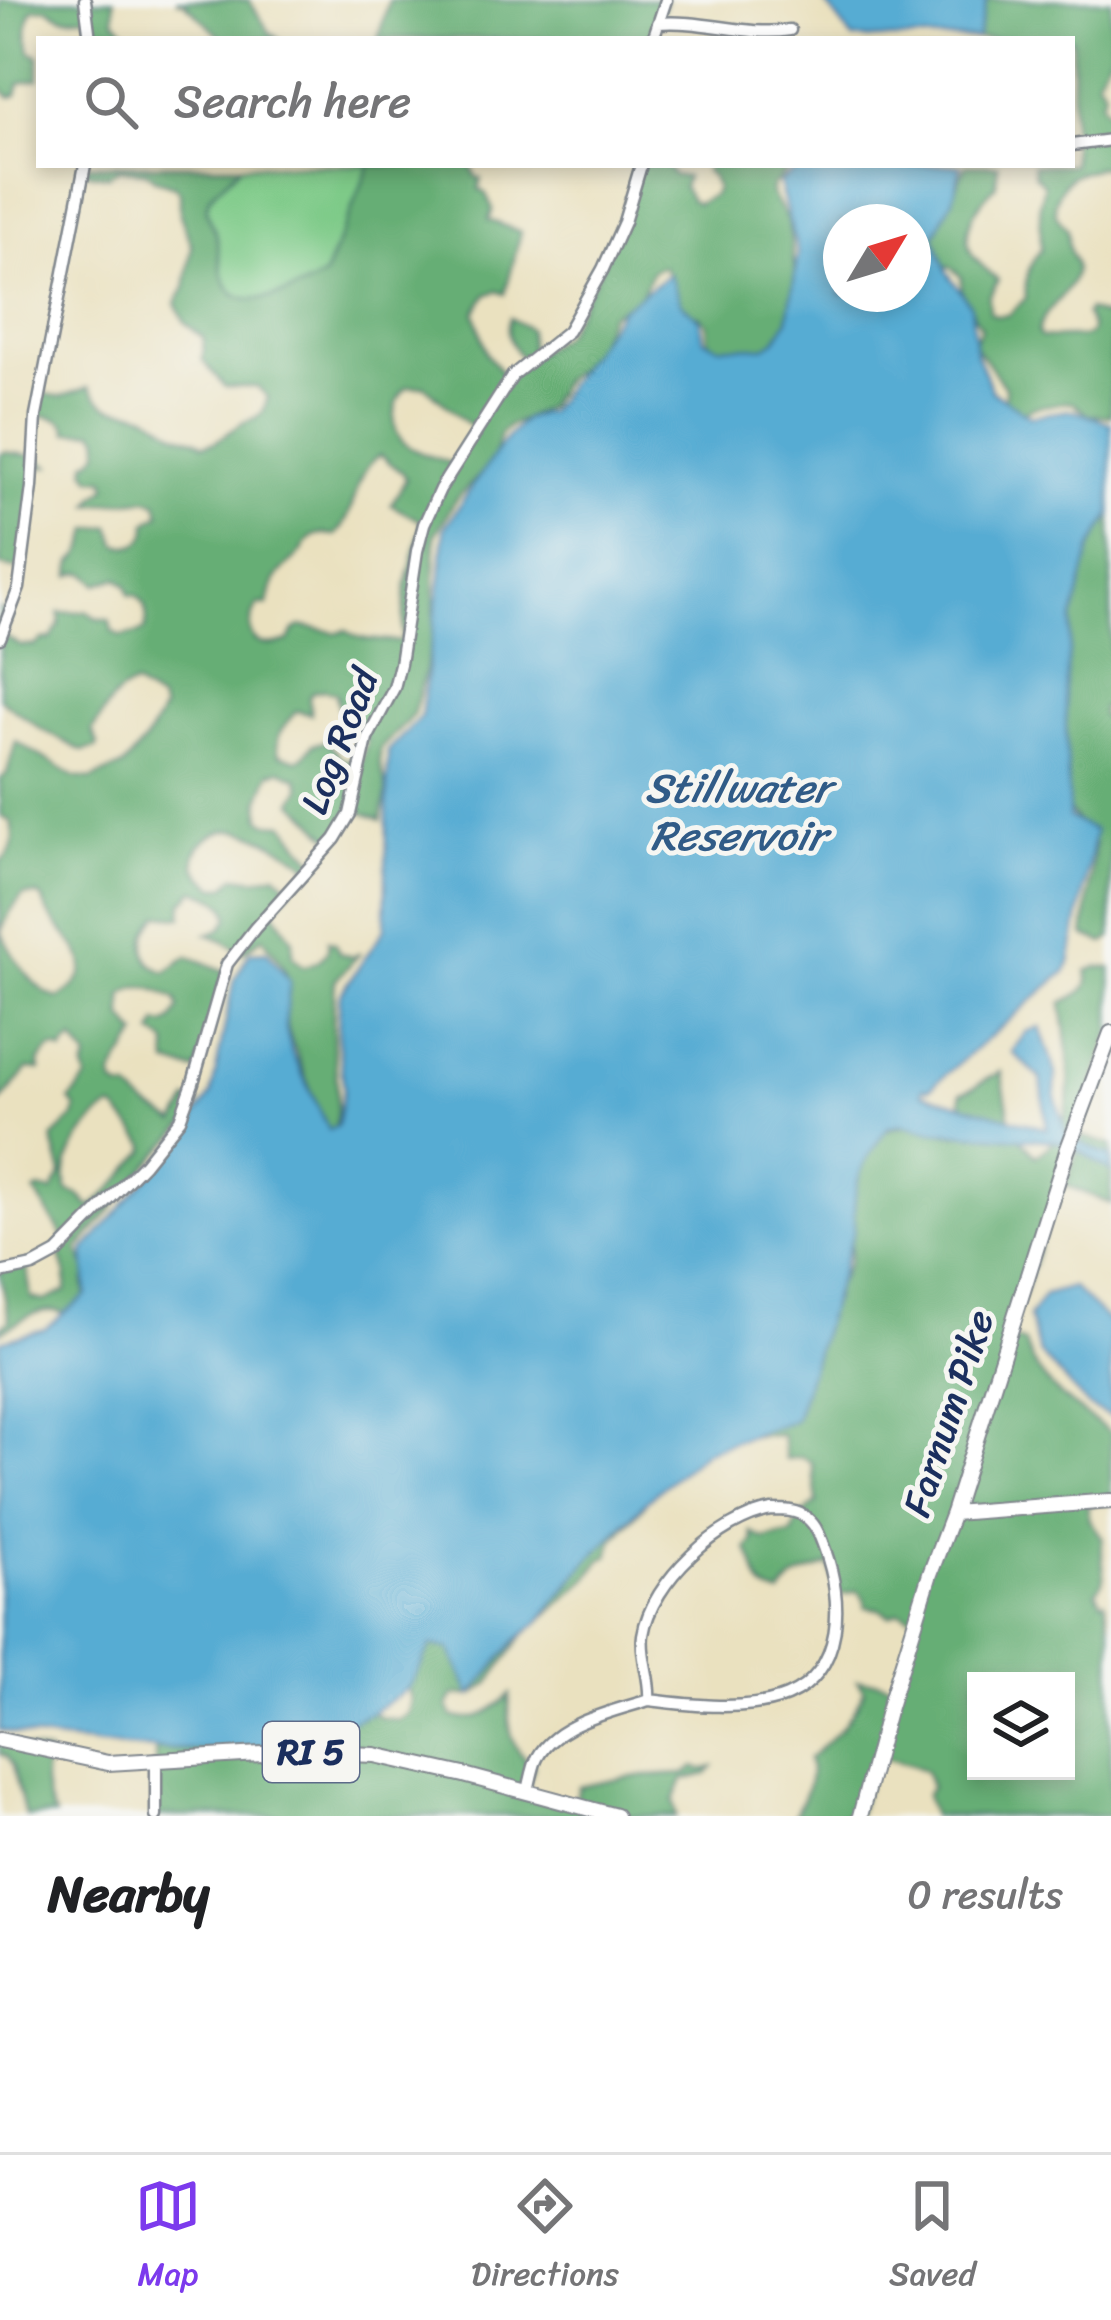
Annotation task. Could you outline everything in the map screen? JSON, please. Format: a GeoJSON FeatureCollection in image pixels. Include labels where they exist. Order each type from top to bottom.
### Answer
{"type":"FeatureCollection","features":[{"type":"Feature","properties":{"kind":"main road","name":"Farnum Pike"},"geometry":{"type":"LineString","coordinates":[[860,1816],[903,1662],[1070,1143],[1111,1034]]}},
{"type":"Feature","properties":{"kind":"main road"},"geometry":{"type":"LineString","coordinates":[[952,1513],[1111,1501]]}},
{"type":"Feature","properties":{"kind":"main road","name":"RI 5"},"geometry":{"type":"LineString","coordinates":[[0,1740],[108,1762],[296,1752],[375,1755],[616,1816]]}},
{"type":"Feature","properties":{"kind":"street"},"geometry":{"type":"LineString","coordinates":[[85,0],[90,36]]}},
{"type":"Feature","properties":{"kind":"street"},"geometry":{"type":"LineString","coordinates":[[654,36],[666,0]]}},
{"type":"Feature","properties":{"kind":"street"},"geometry":{"type":"LineString","coordinates":[[658,23],[790,30]]}},
{"type":"Feature","properties":{"kind":"street"},"geometry":{"type":"LineString","coordinates":[[1075,145],[1111,140]]}},
{"type":"Feature","properties":{"kind":"street"},"geometry":{"type":"LineString","coordinates":[[0,638],[19,588],[36,416],[84,168]]}},
{"type":"Feature","properties":{"kind":"street","name":"Log Road"},"geometry":{"type":"LineString","coordinates":[[0,1273],[33,1266],[57,1253],[144,1164],[180,1119],[227,964],[335,838],[350,814],[367,739],[397,676],[417,551],[440,489],[513,375],[568,331],[624,222],[640,168]]}},
{"type":"Feature","properties":{"kind":"street"},"geometry":{"type":"LineString","coordinates":[[528,1791],[536,1759],[555,1738],[611,1710],[649,1700],[701,1705],[771,1701],[794,1693],[817,1672],[834,1634],[838,1606],[827,1555],[810,1520],[789,1510],[753,1514],[715,1538],[671,1576],[644,1630],[649,1700]]}},
{"type":"Feature","properties":{"kind":"street"},"geometry":{"type":"LineString","coordinates":[[155,1816],[156,1759]]}},
{"type":"Feature","properties":{"kind":"green space"},"geometry":{"type":"Polygon","coordinates":[[[0,0],[114,0],[114,19],[131,36],[110,29],[92,32],[87,16],[66,17],[48,8],[33,9],[28,34],[30,51],[36,54],[36,80],[20,83],[17,95],[11,97],[0,87],[0,0]]]}},
{"type":"Feature","properties":{"kind":"green space"},"geometry":{"type":"Polygon","coordinates":[[[176,0],[249,0],[274,36],[220,36],[176,0]]]}},
{"type":"Feature","properties":{"kind":"green space"},"geometry":{"type":"Polygon","coordinates":[[[389,0],[666,0],[654,36],[379,36],[389,0]]]}},
{"type":"Feature","properties":{"kind":"green space"},"geometry":{"type":"Polygon","coordinates":[[[973,0],[1111,0],[1111,52],[1097,79],[1105,89],[1101,101],[1111,110],[1111,167],[1073,176],[1058,196],[1056,214],[1067,229],[1075,272],[1038,333],[1041,337],[1088,335],[1088,310],[1111,318],[1111,416],[1087,415],[1070,402],[1020,414],[1005,405],[1005,387],[973,343],[981,328],[962,292],[961,277],[949,266],[940,269],[932,259],[931,216],[950,201],[965,168],[998,168],[996,186],[974,215],[968,241],[975,258],[998,280],[989,297],[990,312],[1008,315],[1026,298],[1028,272],[1041,250],[1044,185],[1033,168],[1075,168],[1075,36],[970,36],[973,0]]]}},
{"type":"Feature","properties":{"kind":"green space"},"geometry":{"type":"Polygon","coordinates":[[[85,168],[238,168],[212,194],[207,212],[229,288],[237,295],[261,299],[324,276],[369,168],[472,168],[493,209],[489,220],[521,232],[505,294],[486,295],[475,313],[487,354],[507,379],[525,363],[509,336],[510,318],[529,329],[531,358],[564,334],[602,267],[638,168],[668,168],[673,175],[686,177],[683,187],[697,203],[713,195],[716,188],[706,168],[790,168],[771,187],[771,194],[788,221],[797,287],[780,347],[718,349],[708,341],[707,324],[679,303],[663,266],[653,270],[639,298],[610,314],[592,356],[563,380],[547,407],[500,434],[494,456],[456,499],[435,535],[434,635],[413,715],[381,748],[386,792],[381,820],[353,809],[334,839],[293,802],[301,788],[298,778],[280,770],[270,773],[260,800],[261,818],[285,824],[316,860],[310,867],[273,843],[231,830],[205,840],[195,859],[197,869],[215,887],[225,887],[236,876],[256,879],[276,874],[291,888],[273,910],[293,940],[293,956],[303,966],[322,958],[328,941],[335,943],[339,953],[352,957],[360,953],[335,981],[334,1134],[328,1136],[287,1027],[288,984],[283,966],[263,937],[242,953],[207,934],[221,929],[228,912],[217,899],[195,890],[183,902],[182,917],[159,915],[145,947],[150,962],[166,972],[188,956],[225,971],[197,1071],[168,1064],[167,1043],[153,1034],[158,1023],[172,1021],[179,1009],[176,999],[142,987],[123,996],[123,1017],[138,1035],[113,1076],[120,1089],[129,1090],[176,1123],[189,1100],[199,1103],[192,1118],[78,1250],[88,1274],[86,1303],[64,1313],[38,1312],[0,1333],[9,1320],[0,1272],[27,1266],[31,1298],[44,1301],[66,1291],[59,1252],[67,1243],[35,1192],[52,1192],[62,1174],[52,1138],[74,1117],[76,1108],[70,1100],[87,1080],[88,1059],[74,1040],[63,1052],[49,1050],[39,1062],[40,1070],[28,1069],[0,1103],[0,861],[13,839],[11,822],[0,816],[0,780],[7,773],[16,741],[75,777],[91,779],[124,766],[163,710],[159,701],[134,685],[113,699],[92,731],[96,748],[82,751],[0,699],[0,609],[10,612],[3,635],[20,646],[51,639],[60,624],[59,613],[87,611],[97,619],[109,619],[112,631],[120,636],[137,634],[146,625],[142,602],[118,578],[97,584],[86,574],[71,576],[72,562],[82,552],[90,529],[111,526],[117,544],[139,543],[147,523],[160,514],[157,502],[90,505],[107,487],[106,479],[92,478],[86,470],[87,462],[99,452],[99,436],[94,431],[68,433],[60,421],[37,415],[41,393],[61,397],[89,387],[110,407],[150,416],[203,445],[255,418],[263,412],[268,397],[257,387],[225,387],[203,361],[204,338],[185,323],[176,303],[185,288],[192,246],[175,186],[146,172],[119,169],[107,176],[85,172],[85,168]],[[425,386],[407,387],[400,395],[398,434],[411,448],[453,464],[474,430],[425,386]],[[380,455],[364,473],[336,535],[310,539],[278,577],[268,605],[258,605],[251,633],[260,643],[289,641],[300,626],[402,642],[406,586],[422,522],[391,505],[406,479],[380,455]],[[324,690],[309,697],[311,714],[296,711],[282,730],[279,754],[297,760],[312,745],[326,741],[342,759],[361,763],[367,740],[341,721],[336,693],[324,690]],[[23,895],[1,931],[17,961],[41,989],[59,998],[76,984],[82,971],[75,947],[38,895],[23,895]],[[111,1108],[76,1144],[67,1168],[68,1191],[90,1207],[146,1151],[146,1145],[111,1108]]]}},
{"type":"Feature","properties":{"kind":"green space"},"geometry":{"type":"Polygon","coordinates":[[[238,168],[369,168],[324,276],[261,299],[237,295],[229,288],[207,203],[238,168]]]}},
{"type":"Feature","properties":{"kind":"green space"},"geometry":{"type":"Polygon","coordinates":[[[0,455],[34,456],[49,466],[36,467],[21,570],[0,566],[0,455]]]}},
{"type":"Feature","properties":{"kind":"green space"},"geometry":{"type":"Polygon","coordinates":[[[1111,491],[1111,700],[1102,716],[1111,721],[1111,938],[1104,943],[1084,935],[1095,844],[1066,807],[1059,682],[1084,561],[1111,491]]]}},
{"type":"Feature","properties":{"kind":"green space"},"geometry":{"type":"Polygon","coordinates":[[[1111,968],[1111,1031],[1009,1338],[1025,1343],[1049,1384],[1111,1433],[1111,1503],[1087,1505],[1090,1520],[1103,1538],[1103,1580],[1096,1591],[1105,1601],[1111,1634],[1111,1816],[933,1816],[925,1771],[877,1756],[857,1816],[794,1816],[809,1781],[808,1759],[854,1710],[864,1690],[857,1680],[894,1686],[917,1618],[899,1612],[890,1616],[865,1607],[858,1591],[838,1595],[830,1565],[796,1579],[781,1595],[765,1589],[747,1549],[753,1541],[751,1532],[763,1539],[792,1534],[800,1514],[817,1502],[812,1463],[802,1457],[785,1459],[782,1435],[749,1436],[834,1299],[851,1243],[835,1196],[878,1131],[908,1125],[957,1135],[961,1093],[1001,1072],[1012,1128],[1036,1156],[1051,1143],[1067,1107],[1069,1064],[1062,1003],[1086,988],[1087,971],[1111,968]]]}},
{"type":"Feature","properties":{"kind":"green space"},"geometry":{"type":"Polygon","coordinates":[[[1082,1136],[1111,1145],[1111,1204],[1066,1185],[1082,1136]]]}},
{"type":"Feature","properties":{"kind":"green space"},"geometry":{"type":"Polygon","coordinates":[[[646,1497],[613,1541],[609,1556],[522,1637],[489,1684],[474,1695],[454,1695],[448,1706],[452,1716],[469,1719],[510,1695],[512,1735],[519,1752],[534,1766],[525,1793],[574,1806],[579,1787],[713,1767],[707,1774],[683,1780],[674,1800],[677,1816],[157,1816],[155,1749],[300,1738],[369,1711],[398,1720],[409,1713],[411,1699],[405,1681],[426,1641],[448,1647],[478,1679],[493,1669],[517,1634],[569,1586],[581,1557],[646,1497]]]}},
{"type":"Feature","properties":{"kind":"green space"},"geometry":{"type":"Polygon","coordinates":[[[0,1741],[48,1754],[44,1786],[55,1816],[25,1816],[13,1766],[0,1754],[0,1741]]]}},
{"type":"Feature","properties":{"kind":"water"},"geometry":{"type":"Polygon","coordinates":[[[823,0],[987,0],[978,36],[851,36],[823,0]]]}},
{"type":"Feature","properties":{"kind":"water","name":"Stillwater Reservoir"},"geometry":{"type":"Polygon","coordinates":[[[800,168],[960,168],[953,199],[934,236],[947,272],[971,306],[976,353],[992,391],[1030,416],[1071,410],[1111,423],[1111,514],[1091,548],[1072,622],[1065,690],[1069,818],[1095,831],[1070,963],[922,1093],[1047,1129],[1041,1079],[1012,1052],[1026,1032],[1040,1027],[1056,1073],[1055,1096],[1067,1136],[1111,1157],[1111,1172],[1056,1141],[931,1131],[902,1124],[888,1127],[860,1174],[854,1230],[795,1420],[705,1451],[645,1502],[585,1564],[537,1624],[515,1641],[471,1696],[450,1649],[431,1646],[402,1692],[334,1729],[296,1740],[178,1750],[62,1741],[0,1730],[0,1341],[45,1329],[87,1295],[84,1251],[177,1144],[211,1095],[234,980],[250,952],[267,951],[290,981],[285,1025],[292,1053],[329,1130],[337,1126],[344,1089],[338,1038],[340,995],[385,928],[388,751],[421,716],[444,528],[504,441],[524,419],[548,412],[621,309],[669,274],[681,303],[700,320],[704,340],[718,346],[765,347],[775,341],[788,320],[798,254],[779,183],[800,168]]]}},
{"type":"Feature","properties":{"kind":"water"},"geometry":{"type":"Polygon","coordinates":[[[1072,1287],[1111,1324],[1111,1417],[1088,1406],[1039,1353],[1029,1317],[1044,1295],[1072,1287]]]}}]}
